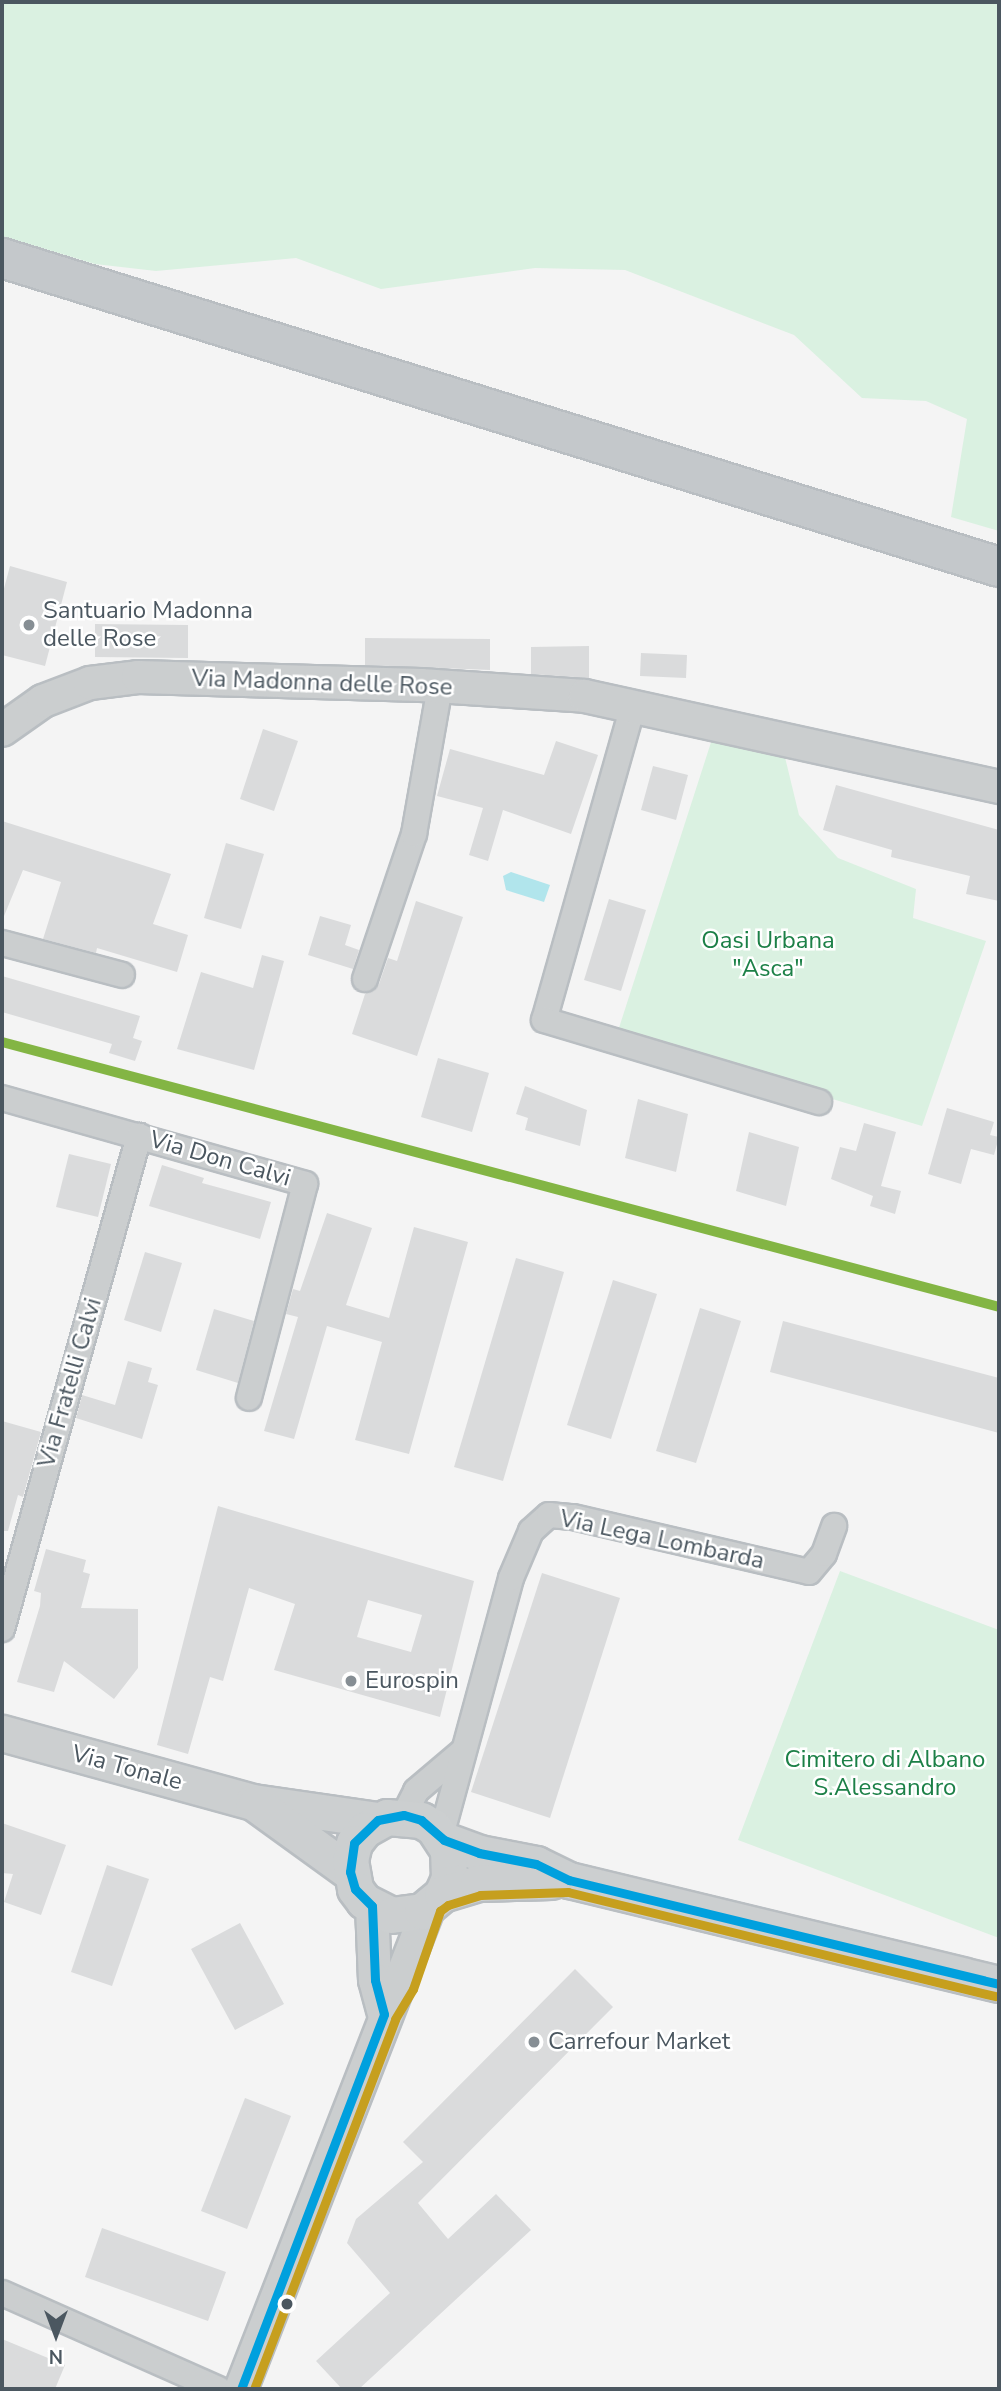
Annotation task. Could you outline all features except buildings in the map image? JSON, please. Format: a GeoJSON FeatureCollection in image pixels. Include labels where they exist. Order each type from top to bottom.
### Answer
{"type":"FeatureCollection","features":[{"type":"Feature","properties":{"kind":"highway"},"geometry":{"type":"LineString","coordinates":[[2,258],[999,567]]}},
{"type":"Feature","properties":{"kind":"main road","name":"Via Tonale"},"geometry":{"type":"LineString","coordinates":[[2,1733],[253,1802],[421,1820],[442,1838],[480,1853],[536,1864],[569,1880],[999,1984]]}},
{"type":"Feature","properties":{"kind":"main road","name":"Via Tonale"},"geometry":{"type":"LineString","coordinates":[[253,1802],[350,1872],[355,1889],[372,1906],[391,1915],[408,1915],[436,1899],[478,1882],[569,1880]]}},
{"type":"Feature","properties":{"kind":"main road"},"geometry":{"type":"LineString","coordinates":[[350,1872],[355,1843],[391,1818]]}},
{"type":"Feature","properties":{"kind":"main road"},"geometry":{"type":"LineString","coordinates":[[436,1899],[451,1867],[442,1838]]}},
{"type":"Feature","properties":{"kind":"street","name":"Via Madonna delle Rose"},"geometry":{"type":"LineString","coordinates":[[7,718],[90,682],[138,677],[440,686],[585,696],[999,787]]}},
{"type":"Feature","properties":{"kind":"street"},"geometry":{"type":"LineString","coordinates":[[365,979],[414,834],[440,686]]}},
{"type":"Feature","properties":{"kind":"street"},"geometry":{"type":"LineString","coordinates":[[633,706],[544,1020],[819,1102]]}},
{"type":"Feature","properties":{"kind":"street"},"geometry":{"type":"LineString","coordinates":[[2,943],[122,975]]}},
{"type":"Feature","properties":{"kind":"street","name":"Via Don Calvi"},"geometry":{"type":"LineString","coordinates":[[2,1098],[305,1184],[250,1398]]}},
{"type":"Feature","properties":{"kind":"street","name":"Via Fratelli Calvi"},"geometry":{"type":"LineString","coordinates":[[2,1629],[139,1136]]}},
{"type":"Feature","properties":{"kind":"street","name":"Via Lega Lombarda"},"geometry":{"type":"LineString","coordinates":[[442,1838],[461,1752],[511,1577],[531,1531],[549,1515],[573,1517],[809,1572],[824,1555],[834,1526]]}},
{"type":"Feature","properties":{"kind":"street"},"geometry":{"type":"LineString","coordinates":[[391,1818],[416,1791],[461,1752]]}},
{"type":"Feature","properties":{"kind":"street"},"geometry":{"type":"LineString","coordinates":[[241,2389],[384,2014],[402,1984],[436,1899]]}},
{"type":"Feature","properties":{"kind":"street"},"geometry":{"type":"LineString","coordinates":[[372,1906],[375,1980],[384,2014]]}},
{"type":"Feature","properties":{"kind":"street"},"geometry":{"type":"LineString","coordinates":[[2,2294],[219,2389]]}},
{"type":"Feature","properties":{"kind":"green space"},"geometry":{"type":"Polygon","coordinates":[[[2,2],[999,2],[999,531],[951,517],[967,419],[926,401],[862,398],[794,335],[625,270],[535,268],[381,289],[296,258],[156,271],[95,264],[2,236],[2,2]]]}},
{"type":"Feature","properties":{"kind":"green space","name":"Oasi Urbana \"Asca\""},"geometry":{"type":"Polygon","coordinates":[[[714,733],[783,749],[799,815],[838,858],[916,889],[913,918],[986,941],[922,1126],[617,1034],[714,733]]]}},
{"type":"Feature","properties":{"kind":"green space","name":"Cimitero di Albano S.Alessandro"},"geometry":{"type":"Polygon","coordinates":[[[840,1571],[999,1630],[999,1938],[738,1840],[840,1571]]]}},
{"type":"Feature","properties":{"kind":"water"},"geometry":{"type":"Polygon","coordinates":[[[511,872],[550,885],[544,902],[506,890],[503,876],[511,872]]]}},
{"type":"Feature","properties":{"kind":"transit line"},"geometry":{"type":"LineString","coordinates":[[2,1042],[999,1307]]}},
{"type":"Feature","properties":{"kind":"transit line"},"geometry":{"type":"LineString","coordinates":[[241,2389],[384,2014],[375,1980],[372,1906],[355,1889],[350,1872],[354,1843],[378,1820],[404,1815],[421,1820],[444,1840],[479,1853],[536,1864],[569,1880],[999,1984]]}},
{"type":"Feature","properties":{"kind":"transit line"},"geometry":{"type":"LineString","coordinates":[[254,2389],[395,2019],[413,1989],[440,1911],[448,1905],[480,1895],[568,1892],[996,1996]]}},
{"type":"Feature","properties":{"kind":"place","name":"Santuario Madonna delle Rose"},"geometry":{"type":"Point","coordinates":[29,625]}},
{"type":"Feature","properties":{"kind":"place","name":"Eurospin"},"geometry":{"type":"Point","coordinates":[351,1681]}},
{"type":"Feature","properties":{"kind":"place","name":"Carrefour Market"},"geometry":{"type":"Point","coordinates":[534,2042]}}]}
